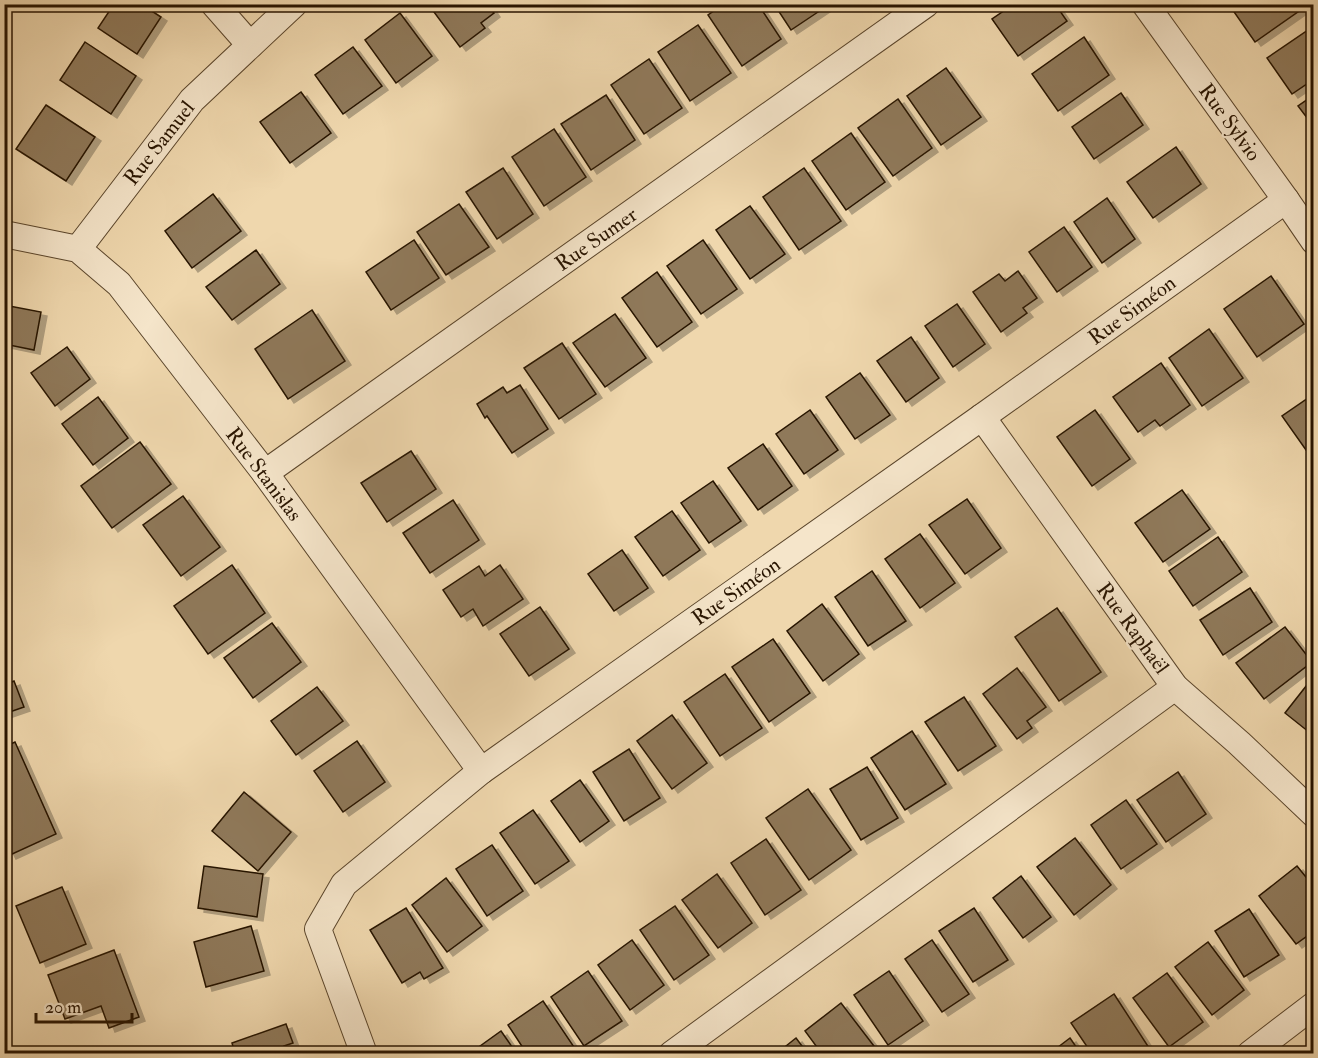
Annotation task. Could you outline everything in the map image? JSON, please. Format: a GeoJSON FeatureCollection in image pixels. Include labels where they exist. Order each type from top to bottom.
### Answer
{"type":"FeatureCollection","features":[{"type":"Feature","properties":{"kind":"street"},"geometry":{"type":"LineString","coordinates":[[214,4],[250,45]]}},
{"type":"Feature","properties":{"kind":"street","name":"Rue Samuel"},"geometry":{"type":"LineString","coordinates":[[78,249],[192,100],[294,4]]}},
{"type":"Feature","properties":{"kind":"street","name":"Rue Sumer"},"geometry":{"type":"LineString","coordinates":[[265,473],[926,4]]}},
{"type":"Feature","properties":{"kind":"street","name":"Rue Sylvio"},"geometry":{"type":"LineString","coordinates":[[1145,4],[1314,241]]}},
{"type":"Feature","properties":{"kind":"street","name":"Rue Siméon"},"geometry":{"type":"LineString","coordinates":[[364,1053],[318,929],[344,884],[481,771],[1286,200]]}},
{"type":"Feature","properties":{"kind":"street","name":"Rue Stanislas"},"geometry":{"type":"LineString","coordinates":[[4,234],[78,249],[119,284],[265,473],[481,771]]}},
{"type":"Feature","properties":{"kind":"street","name":"Rue Raphaël"},"geometry":{"type":"LineString","coordinates":[[982,417],[1175,687],[1239,743],[1314,814]]}},
{"type":"Feature","properties":{"kind":"street"},"geometry":{"type":"LineString","coordinates":[[672,1053],[1175,687]]}},
{"type":"Feature","properties":{"kind":"street"},"geometry":{"type":"LineString","coordinates":[[1250,1053],[1314,1005]]}},
{"type":"Feature","properties":{"kind":"building"},"geometry":{"type":"Polygon","coordinates":[[[114,4],[141,4],[161,17],[137,54],[98,28],[114,4]]]}},
{"type":"Feature","properties":{"kind":"building"},"geometry":{"type":"Polygon","coordinates":[[[428,4],[488,4],[494,13],[481,23],[485,28],[460,47],[428,4]]]}},
{"type":"Feature","properties":{"kind":"building"},"geometry":{"type":"Polygon","coordinates":[[[724,4],[758,4],[781,39],[742,66],[708,15],[724,4]]]}},
{"type":"Feature","properties":{"kind":"building"},"geometry":{"type":"Polygon","coordinates":[[[774,4],[825,4],[827,6],[791,30],[774,4]]]}},
{"type":"Feature","properties":{"kind":"building"},"geometry":{"type":"Polygon","coordinates":[[[1014,4],[1055,4],[1067,21],[1018,56],[992,19],[1014,4]]]}},
{"type":"Feature","properties":{"kind":"building"},"geometry":{"type":"Polygon","coordinates":[[[1239,4],[1298,4],[1302,9],[1255,42],[1232,9],[1239,4]]]}},
{"type":"Feature","properties":{"kind":"building"},"geometry":{"type":"Polygon","coordinates":[[[400,13],[432,56],[396,83],[365,40],[400,13]]]}},
{"type":"Feature","properties":{"kind":"building"},"geometry":{"type":"Polygon","coordinates":[[[698,25],[731,73],[690,101],[658,52],[698,25]]]}},
{"type":"Feature","properties":{"kind":"building"},"geometry":{"type":"Polygon","coordinates":[[[1314,26],[1314,79],[1292,94],[1267,58],[1314,26]]]}},
{"type":"Feature","properties":{"kind":"building"},"geometry":{"type":"Polygon","coordinates":[[[1084,37],[1109,75],[1058,111],[1032,74],[1084,37]]]}},
{"type":"Feature","properties":{"kind":"building"},"geometry":{"type":"Polygon","coordinates":[[[85,42],[136,76],[111,114],[60,80],[85,42]]]}},
{"type":"Feature","properties":{"kind":"building"},"geometry":{"type":"Polygon","coordinates":[[[353,47],[382,86],[343,114],[315,75],[353,47]]]}},
{"type":"Feature","properties":{"kind":"building"},"geometry":{"type":"Polygon","coordinates":[[[649,59],[682,108],[644,134],[611,85],[649,59]]]}},
{"type":"Feature","properties":{"kind":"building"},"geometry":{"type":"Polygon","coordinates":[[[946,68],[981,117],[941,145],[907,96],[946,68]]]}},
{"type":"Feature","properties":{"kind":"building"},"geometry":{"type":"Polygon","coordinates":[[[301,92],[331,133],[290,163],[260,122],[301,92]]]}},
{"type":"Feature","properties":{"kind":"building"},"geometry":{"type":"Polygon","coordinates":[[[1121,93],[1143,125],[1094,159],[1072,127],[1121,93]]]}},
{"type":"Feature","properties":{"kind":"building"},"geometry":{"type":"Polygon","coordinates":[[[606,95],[635,140],[591,170],[561,124],[606,95]]]}},
{"type":"Feature","properties":{"kind":"building"},"geometry":{"type":"Polygon","coordinates":[[[1314,95],[1314,127],[1298,106],[1314,95]]]}},
{"type":"Feature","properties":{"kind":"building"},"geometry":{"type":"Polygon","coordinates":[[[898,99],[932,148],[893,176],[858,128],[898,99]]]}},
{"type":"Feature","properties":{"kind":"building"},"geometry":{"type":"Polygon","coordinates":[[[46,105],[95,137],[66,181],[16,149],[46,105]]]}},
{"type":"Feature","properties":{"kind":"building"},"geometry":{"type":"Polygon","coordinates":[[[554,129],[586,177],[544,206],[512,157],[554,129]]]}},
{"type":"Feature","properties":{"kind":"building"},"geometry":{"type":"Polygon","coordinates":[[[851,133],[885,182],[846,210],[812,161],[851,133]]]}},
{"type":"Feature","properties":{"kind":"building"},"geometry":{"type":"Polygon","coordinates":[[[1176,147],[1201,184],[1153,218],[1127,182],[1176,147]]]}},
{"type":"Feature","properties":{"kind":"building"},"geometry":{"type":"Polygon","coordinates":[[[503,168],[533,214],[497,239],[466,192],[503,168]]]}},
{"type":"Feature","properties":{"kind":"building"},"geometry":{"type":"Polygon","coordinates":[[[804,168],[841,221],[799,250],[763,197],[804,168]]]}},
{"type":"Feature","properties":{"kind":"building"},"geometry":{"type":"Polygon","coordinates":[[[213,194],[241,231],[192,268],[165,231],[213,194]]]}},
{"type":"Feature","properties":{"kind":"building"},"geometry":{"type":"Polygon","coordinates":[[[1107,198],[1135,239],[1102,263],[1074,222],[1107,198]]]}},
{"type":"Feature","properties":{"kind":"building"},"geometry":{"type":"Polygon","coordinates":[[[459,204],[489,247],[446,275],[417,232],[459,204]]]}},
{"type":"Feature","properties":{"kind":"building"},"geometry":{"type":"Polygon","coordinates":[[[750,206],[785,254],[750,279],[716,230],[750,206]]]}},
{"type":"Feature","properties":{"kind":"building"},"geometry":{"type":"Polygon","coordinates":[[[1064,227],[1092,267],[1057,292],[1029,252],[1064,227]]]}},
{"type":"Feature","properties":{"kind":"building"},"geometry":{"type":"Polygon","coordinates":[[[414,240],[439,278],[391,310],[366,272],[414,240]]]}},
{"type":"Feature","properties":{"kind":"building"},"geometry":{"type":"Polygon","coordinates":[[[703,240],[737,289],[701,314],[667,266],[703,240]]]}},
{"type":"Feature","properties":{"kind":"building"},"geometry":{"type":"Polygon","coordinates":[[[256,250],[280,284],[232,320],[206,287],[256,250]]]}},
{"type":"Feature","properties":{"kind":"building"},"geometry":{"type":"Polygon","coordinates":[[[1018,271],[1037,298],[1023,308],[1027,313],[1001,332],[973,292],[999,274],[1005,281],[1018,271]]]}},
{"type":"Feature","properties":{"kind":"building"},"geometry":{"type":"Polygon","coordinates":[[[657,272],[692,322],[657,347],[622,298],[657,272]]]}},
{"type":"Feature","properties":{"kind":"building"},"geometry":{"type":"Polygon","coordinates":[[[1271,276],[1304,324],[1257,357],[1224,309],[1271,276]]]}},
{"type":"Feature","properties":{"kind":"building"},"geometry":{"type":"Polygon","coordinates":[[[957,304],[985,344],[953,367],[925,326],[957,304]]]}},
{"type":"Feature","properties":{"kind":"building"},"geometry":{"type":"Polygon","coordinates":[[[4,305],[41,312],[34,350],[4,344],[4,305]]]}},
{"type":"Feature","properties":{"kind":"building"},"geometry":{"type":"Polygon","coordinates":[[[312,310],[345,361],[288,399],[255,349],[312,310]]]}},
{"type":"Feature","properties":{"kind":"building"},"geometry":{"type":"Polygon","coordinates":[[[615,314],[646,358],[605,387],[573,343],[615,314]]]}},
{"type":"Feature","properties":{"kind":"building"},"geometry":{"type":"Polygon","coordinates":[[[1209,329],[1243,378],[1202,406],[1169,358],[1209,329]]]}},
{"type":"Feature","properties":{"kind":"building"},"geometry":{"type":"Polygon","coordinates":[[[911,337],[939,378],[906,402],[877,361],[911,337]]]}},
{"type":"Feature","properties":{"kind":"building"},"geometry":{"type":"Polygon","coordinates":[[[562,343],[596,394],[559,419],[524,368],[562,343]]]}},
{"type":"Feature","properties":{"kind":"building"},"geometry":{"type":"Polygon","coordinates":[[[67,347],[90,379],[55,406],[31,373],[67,347]]]}},
{"type":"Feature","properties":{"kind":"building"},"geometry":{"type":"Polygon","coordinates":[[[1161,363],[1190,405],[1160,426],[1155,420],[1138,432],[1113,397],[1161,363]]]}},
{"type":"Feature","properties":{"kind":"building"},"geometry":{"type":"Polygon","coordinates":[[[860,373],[890,415],[855,439],[826,397],[860,373]]]}},
{"type":"Feature","properties":{"kind":"building"},"geometry":{"type":"Polygon","coordinates":[[[520,385],[548,429],[512,453],[477,404],[503,387],[507,393],[520,385]]]}},
{"type":"Feature","properties":{"kind":"building"},"geometry":{"type":"Polygon","coordinates":[[[1314,394],[1314,445],[1306,450],[1282,416],[1314,394]]]}},
{"type":"Feature","properties":{"kind":"building"},"geometry":{"type":"Polygon","coordinates":[[[98,397],[128,438],[93,465],[62,424],[98,397]]]}},
{"type":"Feature","properties":{"kind":"building"},"geometry":{"type":"Polygon","coordinates":[[[810,410],[838,450],[804,474],[776,434],[810,410]]]}},
{"type":"Feature","properties":{"kind":"building"},"geometry":{"type":"Polygon","coordinates":[[[1095,410],[1130,459],[1092,486],[1057,437],[1095,410]]]}},
{"type":"Feature","properties":{"kind":"building"},"geometry":{"type":"Polygon","coordinates":[[[140,442],[171,484],[112,528],[81,486],[140,442]]]}},
{"type":"Feature","properties":{"kind":"building"},"geometry":{"type":"Polygon","coordinates":[[[763,444],[792,486],[758,510],[728,468],[763,444]]]}},
{"type":"Feature","properties":{"kind":"building"},"geometry":{"type":"Polygon","coordinates":[[[411,451],[436,489],[387,522],[361,483],[411,451]]]}},
{"type":"Feature","properties":{"kind":"building"},"geometry":{"type":"Polygon","coordinates":[[[713,481],[741,521],[709,543],[681,503],[713,481]]]}},
{"type":"Feature","properties":{"kind":"building"},"geometry":{"type":"Polygon","coordinates":[[[1182,490],[1210,529],[1163,562],[1135,523],[1182,490]]]}},
{"type":"Feature","properties":{"kind":"building"},"geometry":{"type":"Polygon","coordinates":[[[183,496],[220,547],[181,576],[143,525],[183,496]]]}},
{"type":"Feature","properties":{"kind":"building"},"geometry":{"type":"Polygon","coordinates":[[[967,499],[1001,548],[965,574],[929,525],[967,499]]]}},
{"type":"Feature","properties":{"kind":"building"},"geometry":{"type":"Polygon","coordinates":[[[453,500],[479,540],[430,573],[403,533],[453,500]]]}},
{"type":"Feature","properties":{"kind":"building"},"geometry":{"type":"Polygon","coordinates":[[[672,511],[700,550],[663,576],[635,537],[672,511]]]}},
{"type":"Feature","properties":{"kind":"building"},"geometry":{"type":"Polygon","coordinates":[[[920,534],[955,583],[920,608],[885,559],[920,534]]]}},
{"type":"Feature","properties":{"kind":"building"},"geometry":{"type":"Polygon","coordinates":[[[1218,537],[1242,572],[1193,606],[1169,571],[1218,537]]]}},
{"type":"Feature","properties":{"kind":"building"},"geometry":{"type":"Polygon","coordinates":[[[622,550],[648,588],[614,611],[588,574],[622,550]]]}},
{"type":"Feature","properties":{"kind":"building"},"geometry":{"type":"Polygon","coordinates":[[[232,565],[265,613],[208,654],[174,606],[232,565]]]}},
{"type":"Feature","properties":{"kind":"building"},"geometry":{"type":"Polygon","coordinates":[[[500,565],[523,599],[483,626],[473,609],[461,617],[443,590],[479,566],[485,576],[500,565]]]}},
{"type":"Feature","properties":{"kind":"building"},"geometry":{"type":"Polygon","coordinates":[[[872,571],[906,621],[868,646],[835,597],[872,571]]]}},
{"type":"Feature","properties":{"kind":"building"},"geometry":{"type":"Polygon","coordinates":[[[1250,588],[1272,622],[1223,655],[1200,620],[1250,588]]]}},
{"type":"Feature","properties":{"kind":"building"},"geometry":{"type":"Polygon","coordinates":[[[822,604],[859,654],[823,681],[787,631],[822,604]]]}},
{"type":"Feature","properties":{"kind":"building"},"geometry":{"type":"Polygon","coordinates":[[[540,607],[569,649],[529,676],[500,634],[540,607]]]}},
{"type":"Feature","properties":{"kind":"building"},"geometry":{"type":"Polygon","coordinates":[[[1057,608],[1101,672],[1059,701],[1015,637],[1057,608]]]}},
{"type":"Feature","properties":{"kind":"building"},"geometry":{"type":"Polygon","coordinates":[[[272,623],[301,662],[253,698],[224,658],[272,623]]]}},
{"type":"Feature","properties":{"kind":"building"},"geometry":{"type":"Polygon","coordinates":[[[1285,627],[1312,662],[1264,699],[1236,663],[1285,627]]]}},
{"type":"Feature","properties":{"kind":"building"},"geometry":{"type":"Polygon","coordinates":[[[773,639],[810,693],[769,722],[732,667],[773,639]]]}},
{"type":"Feature","properties":{"kind":"building"},"geometry":{"type":"Polygon","coordinates":[[[1017,668],[1046,707],[1027,721],[1032,728],[1017,739],[983,694],[1017,668]]]}},
{"type":"Feature","properties":{"kind":"building"},"geometry":{"type":"Polygon","coordinates":[[[725,674],[762,728],[720,756],[684,702],[725,674]]]}},
{"type":"Feature","properties":{"kind":"building"},"geometry":{"type":"Polygon","coordinates":[[[1314,676],[1314,736],[1285,713],[1314,676]]]}},
{"type":"Feature","properties":{"kind":"building"},"geometry":{"type":"Polygon","coordinates":[[[4,678],[7,684],[14,681],[24,707],[4,714],[4,678]]]}},
{"type":"Feature","properties":{"kind":"building"},"geometry":{"type":"Polygon","coordinates":[[[317,687],[343,721],[296,755],[271,721],[317,687]]]}},
{"type":"Feature","properties":{"kind":"building"},"geometry":{"type":"Polygon","coordinates":[[[964,697],[996,746],[958,771],[925,722],[964,697]]]}},
{"type":"Feature","properties":{"kind":"building"},"geometry":{"type":"Polygon","coordinates":[[[672,715],[707,763],[672,789],[637,741],[672,715]]]}},
{"type":"Feature","properties":{"kind":"building"},"geometry":{"type":"Polygon","coordinates":[[[912,731],[946,784],[905,810],[871,758],[912,731]]]}},
{"type":"Feature","properties":{"kind":"building"},"geometry":{"type":"Polygon","coordinates":[[[357,741],[385,782],[343,812],[314,771],[357,741]]]}},
{"type":"Feature","properties":{"kind":"building"},"geometry":{"type":"Polygon","coordinates":[[[15,742],[56,834],[10,855],[4,843],[4,747],[15,742]]]}},
{"type":"Feature","properties":{"kind":"building"},"geometry":{"type":"Polygon","coordinates":[[[629,749],[660,798],[624,821],[593,772],[629,749]]]}},
{"type":"Feature","properties":{"kind":"building"},"geometry":{"type":"Polygon","coordinates":[[[867,767],[898,818],[861,840],[830,789],[867,767]]]}},
{"type":"Feature","properties":{"kind":"building"},"geometry":{"type":"Polygon","coordinates":[[[1178,772],[1206,814],[1166,842],[1137,800],[1178,772]]]}},
{"type":"Feature","properties":{"kind":"building"},"geometry":{"type":"Polygon","coordinates":[[[580,780],[609,821],[580,842],[551,801],[580,780]]]}},
{"type":"Feature","properties":{"kind":"building"},"geometry":{"type":"Polygon","coordinates":[[[808,789],[851,850],[809,880],[766,818],[808,789]]]}},
{"type":"Feature","properties":{"kind":"building"},"geometry":{"type":"Polygon","coordinates":[[[244,792],[291,832],[258,871],[212,831],[244,792]]]}},
{"type":"Feature","properties":{"kind":"building"},"geometry":{"type":"Polygon","coordinates":[[[1126,800],[1157,844],[1121,869],[1091,825],[1126,800]]]}},
{"type":"Feature","properties":{"kind":"building"},"geometry":{"type":"Polygon","coordinates":[[[533,810],[569,861],[535,884],[500,833],[533,810]]]}},
{"type":"Feature","properties":{"kind":"building"},"geometry":{"type":"Polygon","coordinates":[[[1075,838],[1111,885],[1074,915],[1037,867],[1075,838]]]}},
{"type":"Feature","properties":{"kind":"building"},"geometry":{"type":"Polygon","coordinates":[[[766,839],[801,890],[765,915],[731,863],[766,839]]]}},
{"type":"Feature","properties":{"kind":"building"},"geometry":{"type":"Polygon","coordinates":[[[492,845],[523,891],[487,916],[456,869],[492,845]]]}},
{"type":"Feature","properties":{"kind":"building"},"geometry":{"type":"Polygon","coordinates":[[[204,866],[263,874],[257,917],[198,908],[204,866]]]}},
{"type":"Feature","properties":{"kind":"building"},"geometry":{"type":"Polygon","coordinates":[[[1297,866],[1314,887],[1314,931],[1296,944],[1259,896],[1297,866]]]}},
{"type":"Feature","properties":{"kind":"building"},"geometry":{"type":"Polygon","coordinates":[[[717,874],[752,923],[718,948],[682,900],[717,874]]]}},
{"type":"Feature","properties":{"kind":"building"},"geometry":{"type":"Polygon","coordinates":[[[1021,876],[1051,917],[1023,938],[993,898],[1021,876]]]}},
{"type":"Feature","properties":{"kind":"building"},"geometry":{"type":"Polygon","coordinates":[[[446,878],[482,926],[447,952],[412,905],[446,878]]]}},
{"type":"Feature","properties":{"kind":"building"},"geometry":{"type":"Polygon","coordinates":[[[62,887],[86,944],[40,963],[16,906],[62,887]]]}},
{"type":"Feature","properties":{"kind":"building"},"geometry":{"type":"Polygon","coordinates":[[[675,906],[709,955],[674,980],[640,930],[675,906]]]}},
{"type":"Feature","properties":{"kind":"building"},"geometry":{"type":"Polygon","coordinates":[[[406,908],[443,968],[424,979],[420,972],[402,983],[370,930],[406,908]]]}},
{"type":"Feature","properties":{"kind":"building"},"geometry":{"type":"Polygon","coordinates":[[[974,908],[1008,960],[973,982],[939,931],[974,908]]]}},
{"type":"Feature","properties":{"kind":"building"},"geometry":{"type":"Polygon","coordinates":[[[1249,909],[1279,955],[1244,977],[1215,931],[1249,909]]]}},
{"type":"Feature","properties":{"kind":"building"},"geometry":{"type":"Polygon","coordinates":[[[251,926],[264,971],[206,987],[194,942],[251,926]]]}},
{"type":"Feature","properties":{"kind":"building"},"geometry":{"type":"Polygon","coordinates":[[[632,940],[664,985],[630,1010],[598,965],[632,940]]]}},
{"type":"Feature","properties":{"kind":"building"},"geometry":{"type":"Polygon","coordinates":[[[932,940],[969,994],[942,1012],[905,959],[932,940]]]}},
{"type":"Feature","properties":{"kind":"building"},"geometry":{"type":"Polygon","coordinates":[[[1208,942],[1244,990],[1212,1015],[1175,967],[1208,942]]]}},
{"type":"Feature","properties":{"kind":"building"},"geometry":{"type":"Polygon","coordinates":[[[114,950],[139,1017],[109,1028],[101,1006],[65,1019],[48,975],[114,950]]]}},
{"type":"Feature","properties":{"kind":"building"},"geometry":{"type":"Polygon","coordinates":[[[588,971],[622,1021],[584,1046],[551,997],[588,971]]]}},
{"type":"Feature","properties":{"kind":"building"},"geometry":{"type":"Polygon","coordinates":[[[889,971],[923,1021],[888,1045],[854,995],[889,971]]]}},
{"type":"Feature","properties":{"kind":"building"},"geometry":{"type":"Polygon","coordinates":[[[1167,973],[1203,1022],[1169,1047],[1133,998],[1167,973]]]}},
{"type":"Feature","properties":{"kind":"building"},"geometry":{"type":"Polygon","coordinates":[[[1114,994],[1153,1054],[1092,1054],[1071,1023],[1114,994]]]}},
{"type":"Feature","properties":{"kind":"building"},"geometry":{"type":"Polygon","coordinates":[[[543,1001],[576,1050],[571,1054],[527,1054],[508,1025],[543,1001]]]}},
{"type":"Feature","properties":{"kind":"building"},"geometry":{"type":"Polygon","coordinates":[[[841,1003],[877,1050],[873,1054],[822,1054],[805,1031],[841,1003]]]}},
{"type":"Feature","properties":{"kind":"building"},"geometry":{"type":"Polygon","coordinates":[[[286,1024],[293,1043],[284,1046],[287,1054],[235,1054],[232,1043],[286,1024]]]}},
{"type":"Feature","properties":{"kind":"building"},"geometry":{"type":"Polygon","coordinates":[[[501,1031],[517,1054],[469,1054],[501,1031]]]}},
{"type":"Feature","properties":{"kind":"building"},"geometry":{"type":"Polygon","coordinates":[[[796,1038],[808,1054],[776,1054],[796,1038]]]}},
{"type":"Feature","properties":{"kind":"building"},"geometry":{"type":"Polygon","coordinates":[[[1070,1038],[1081,1054],[1049,1054],[1070,1038]]]}}]}
